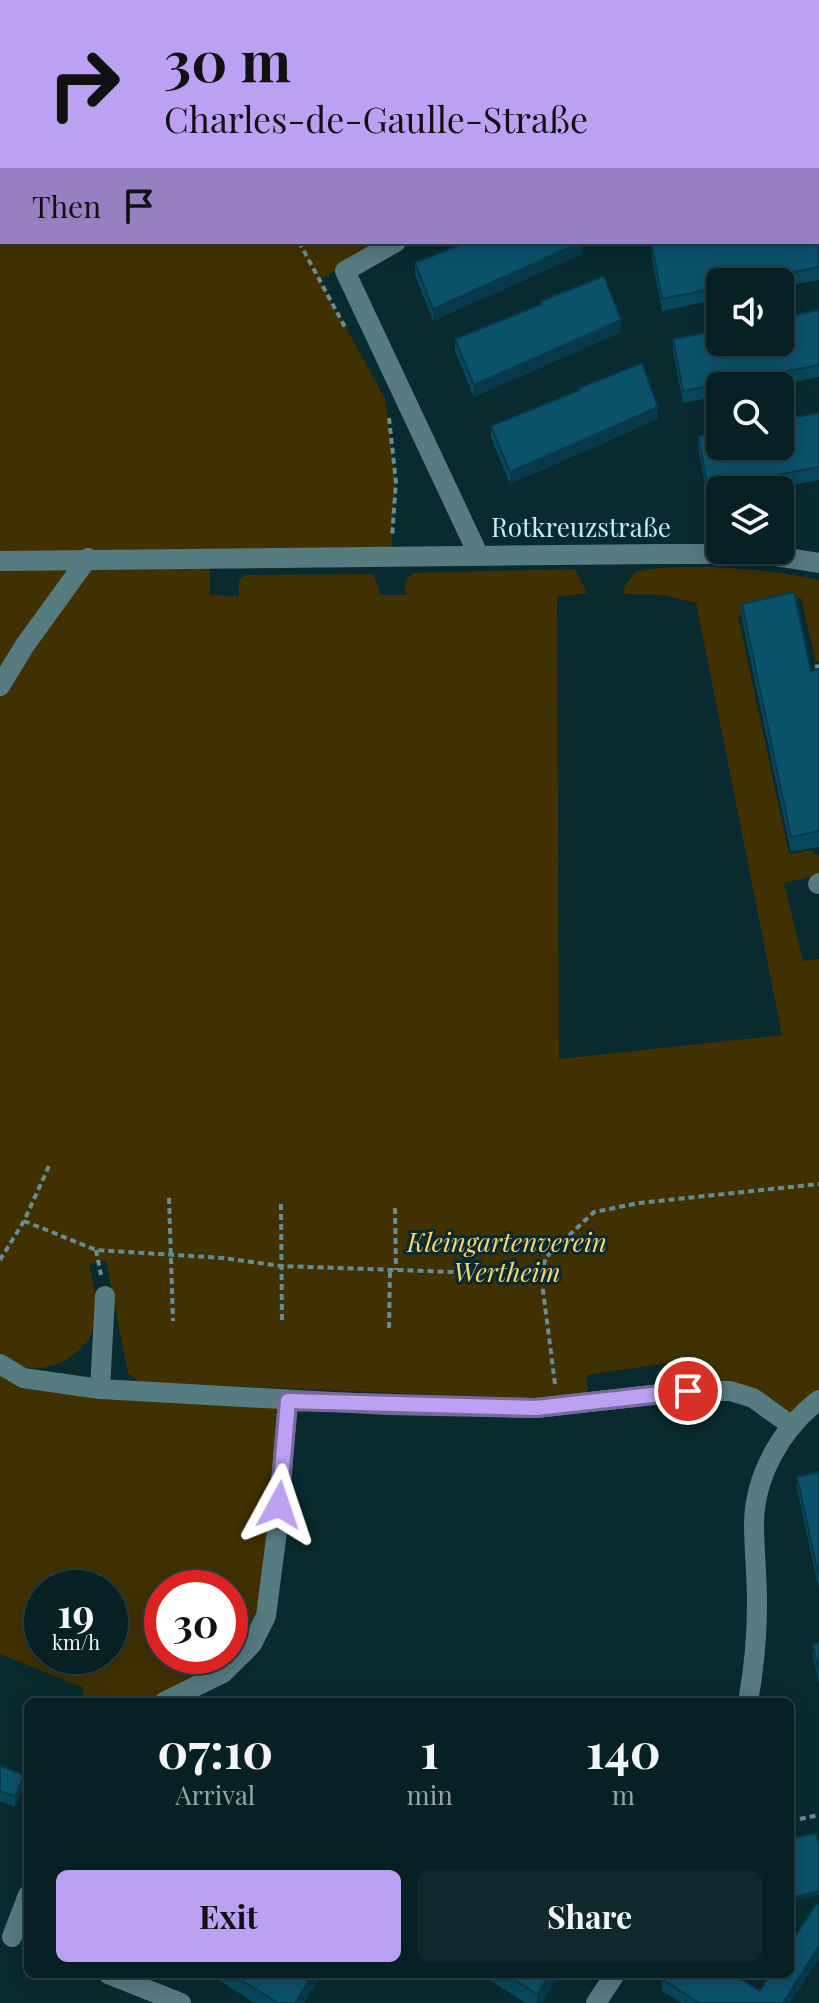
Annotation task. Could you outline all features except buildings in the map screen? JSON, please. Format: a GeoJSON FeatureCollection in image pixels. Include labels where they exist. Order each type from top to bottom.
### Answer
{"type":"FeatureCollection","features":[{"type":"Feature","properties":{"kind":"street"},"geometry":{"type":"LineString","coordinates":[[392,244],[345,271],[478,554]]}},
{"type":"Feature","properties":{"kind":"street","name":"Rotkreuzstraße"},"geometry":{"type":"LineString","coordinates":[[0,561],[478,554],[763,554],[819,563]]}},
{"type":"Feature","properties":{"kind":"street"},"geometry":{"type":"LineString","coordinates":[[0,686],[25,645],[88,558]]}},
{"type":"Feature","properties":{"kind":"street"},"geometry":{"type":"LineString","coordinates":[[100,1389],[105,1296]]}},
{"type":"Feature","properties":{"kind":"street"},"geometry":{"type":"LineString","coordinates":[[0,1364],[23,1378],[100,1389],[417,1406],[558,1406],[688,1391],[730,1391],[753,1398],[792,1426]]}},
{"type":"Feature","properties":{"kind":"street"},"geometry":{"type":"LineString","coordinates":[[749,1698],[755,1658],[757,1602],[754,1519],[760,1487],[777,1444],[804,1411],[819,1400]]}},
{"type":"Feature","properties":{"kind":"street"},"geometry":{"type":"LineString","coordinates":[[172,1698],[223,1673],[252,1644],[266,1616],[288,1401]]}},
{"type":"Feature","properties":{"kind":"street"},"geometry":{"type":"LineString","coordinates":[[13,1937],[24,1906]]}},
{"type":"Feature","properties":{"kind":"street"},"geometry":{"type":"LineString","coordinates":[[118,1978],[181,2003]]}},
{"type":"Feature","properties":{"kind":"street"},"geometry":{"type":"LineString","coordinates":[[596,2003],[612,1978]]}},
{"type":"Feature","properties":{"kind":"path"},"geometry":{"type":"LineString","coordinates":[[300,244],[353,341]]}},
{"type":"Feature","properties":{"kind":"path"},"geometry":{"type":"LineString","coordinates":[[387,411],[396,482],[391,555]]}},
{"type":"Feature","properties":{"kind":"path"},"geometry":{"type":"LineString","coordinates":[[0,1260],[24,1221],[49,1166]]}},
{"type":"Feature","properties":{"kind":"path"},"geometry":{"type":"LineString","coordinates":[[558,1406],[541,1275],[546,1257],[594,1212],[655,1201],[819,1184]]}},
{"type":"Feature","properties":{"kind":"path"},"geometry":{"type":"LineString","coordinates":[[169,1198],[173,1321]]}},
{"type":"Feature","properties":{"kind":"path"},"geometry":{"type":"LineString","coordinates":[[281,1204],[282,1324]]}},
{"type":"Feature","properties":{"kind":"path"},"geometry":{"type":"LineString","coordinates":[[395,1208],[396,1270]]}},
{"type":"Feature","properties":{"kind":"path"},"geometry":{"type":"LineString","coordinates":[[24,1221],[96,1250],[281,1266],[541,1275]]}},
{"type":"Feature","properties":{"kind":"path"},"geometry":{"type":"LineString","coordinates":[[389,1328],[390,1269]]}},
{"type":"Feature","properties":{"kind":"path"},"geometry":{"type":"LineString","coordinates":[[794,1820],[819,1815]]}},
{"type":"Feature","properties":{"kind":"green space","name":"Kleingartenverein Wertheim"},"geometry":{"type":"Polygon","coordinates":[[[0,244],[376,244],[320,280],[385,399],[396,482],[391,555],[210,558],[210,595],[239,596],[239,581],[245,575],[373,574],[381,595],[406,595],[405,581],[413,573],[575,569],[587,593],[557,597],[559,1059],[782,1035],[696,603],[663,595],[624,594],[624,587],[635,572],[677,567],[752,570],[819,580],[819,661],[816,662],[801,598],[738,616],[789,854],[813,850],[814,855],[819,854],[819,875],[784,883],[803,961],[819,959],[819,1400],[792,1426],[753,1398],[695,1391],[690,1360],[586,1375],[588,1396],[508,1398],[139,1382],[128,1373],[106,1261],[89,1264],[97,1312],[93,1331],[77,1352],[55,1365],[42,1368],[16,1365],[0,1355],[0,244]]]}},
{"type":"Feature","properties":{"kind":"green space"},"geometry":{"type":"Polygon","coordinates":[[[0,1364],[23,1378],[280,1401],[277,1531],[252,1644],[248,1647],[248,1570],[144,1570],[144,1674],[206,1674],[170,1698],[82,1698],[84,1688],[49,1674],[128,1674],[128,1570],[24,1570],[24,1664],[0,1654],[0,1364]]]}},
{"type":"Feature","properties":{"kind":"route"},"geometry":{"type":"LineString","coordinates":[[279,1505],[288,1401],[536,1408],[688,1391]]}}]}
